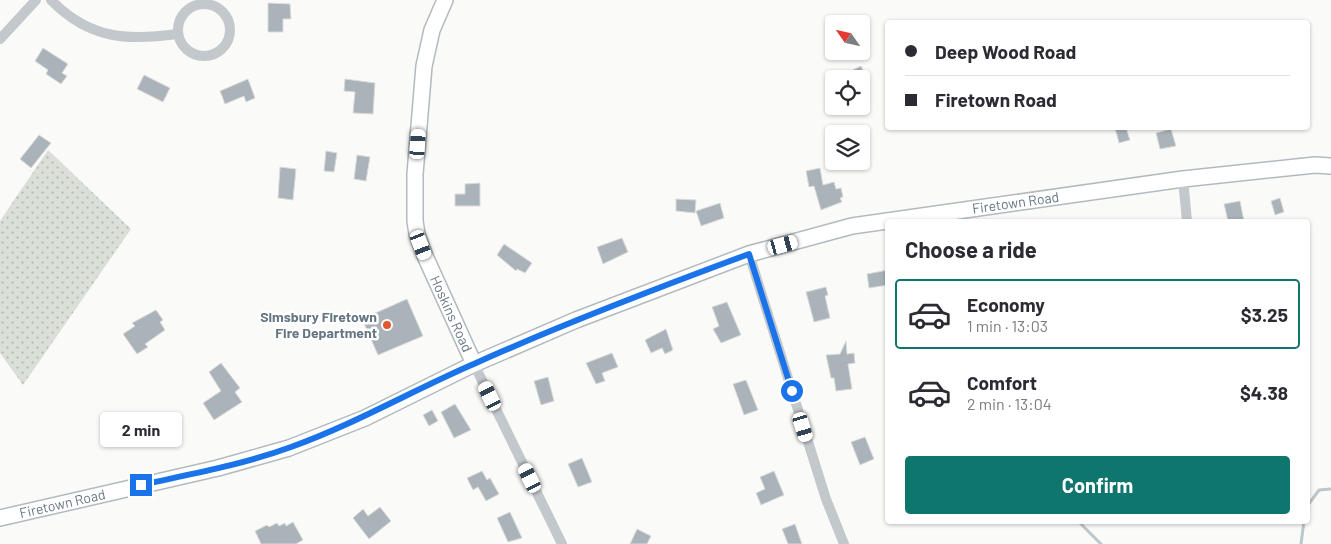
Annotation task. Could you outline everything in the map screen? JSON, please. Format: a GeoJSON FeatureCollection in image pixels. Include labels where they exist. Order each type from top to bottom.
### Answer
{"type":"FeatureCollection","features":[{"type":"Feature","properties":{"kind":"street"},"geometry":{"type":"LineString","coordinates":[[0,39],[36,0]]}},
{"type":"Feature","properties":{"kind":"street"},"geometry":{"type":"LineString","coordinates":[[51,0],[74,19],[94,30],[118,37],[137,39],[178,34]]}},
{"type":"Feature","properties":{"kind":"street","name":"Hoskins Road"},"geometry":{"type":"LineString","coordinates":[[445,0],[432,30],[424,66],[415,174],[416,234],[474,364]]}},
{"type":"Feature","properties":{"kind":"street"},"geometry":{"type":"LineString","coordinates":[[195,5],[213,5],[220,9],[229,24],[230,33],[223,48],[208,56],[200,56],[185,49],[178,34],[181,16],[195,5]]}},
{"type":"Feature","properties":{"kind":"street","name":"Firetown Road"},"geometry":{"type":"LineString","coordinates":[[901,219],[1183,179],[1315,165],[1331,166]]}},
{"type":"Feature","properties":{"kind":"street"},"geometry":{"type":"LineString","coordinates":[[1183,179],[1187,219]]}},
{"type":"Feature","properties":{"kind":"street","name":"Firetown Road"},"geometry":{"type":"LineString","coordinates":[[0,518],[218,468],[289,448],[365,418],[474,364],[576,320],[749,254],[852,226],[885,221]]}},
{"type":"Feature","properties":{"kind":"street"},"geometry":{"type":"LineString","coordinates":[[749,254],[826,499],[844,544]]}},
{"type":"Feature","properties":{"kind":"street"},"geometry":{"type":"LineString","coordinates":[[474,364],[562,544]]}},
{"type":"Feature","properties":{"kind":"shaded area"},"geometry":{"type":"Polygon","coordinates":[[[48,150],[131,229],[23,385],[0,353],[0,221],[48,150]]]}},
{"type":"Feature","properties":{"kind":"building"},"geometry":{"type":"Polygon","coordinates":[[[268,3],[290,4],[291,19],[283,19],[283,32],[268,32],[268,3]]]}},
{"type":"Feature","properties":{"kind":"building"},"geometry":{"type":"Polygon","coordinates":[[[43,48],[68,64],[62,73],[67,76],[61,84],[46,74],[48,70],[35,61],[43,48]]]}},
{"type":"Feature","properties":{"kind":"building"},"geometry":{"type":"Polygon","coordinates":[[[861,66],[863,70],[853,70],[861,66]]]}},
{"type":"Feature","properties":{"kind":"building"},"geometry":{"type":"Polygon","coordinates":[[[144,75],[170,88],[163,102],[137,89],[144,75]]]}},
{"type":"Feature","properties":{"kind":"building"},"geometry":{"type":"Polygon","coordinates":[[[248,79],[255,98],[246,102],[244,96],[225,104],[220,91],[248,79]]]}},
{"type":"Feature","properties":{"kind":"building"},"geometry":{"type":"Polygon","coordinates":[[[345,79],[375,83],[373,114],[353,113],[355,92],[344,91],[345,79]]]}},
{"type":"Feature","properties":{"kind":"building"},"geometry":{"type":"Polygon","coordinates":[[[1116,130],[1127,130],[1130,140],[1119,143],[1116,130]]]}},
{"type":"Feature","properties":{"kind":"building"},"geometry":{"type":"Polygon","coordinates":[[[1171,130],[1176,146],[1160,149],[1156,133],[1171,130]]]}},
{"type":"Feature","properties":{"kind":"building"},"geometry":{"type":"Polygon","coordinates":[[[39,135],[51,143],[31,168],[20,159],[39,135]]]}},
{"type":"Feature","properties":{"kind":"building"},"geometry":{"type":"Polygon","coordinates":[[[326,151],[337,153],[334,172],[324,171],[326,151]]]}},
{"type":"Feature","properties":{"kind":"building"},"geometry":{"type":"Polygon","coordinates":[[[357,155],[370,157],[366,181],[354,179],[357,155]]]}},
{"type":"Feature","properties":{"kind":"building"},"geometry":{"type":"Polygon","coordinates":[[[280,167],[296,169],[293,200],[278,198],[280,167]]]}},
{"type":"Feature","properties":{"kind":"building"},"geometry":{"type":"Polygon","coordinates":[[[820,168],[823,185],[834,182],[836,189],[841,188],[843,197],[840,198],[842,202],[821,210],[814,186],[809,187],[806,171],[820,168]]]}},
{"type":"Feature","properties":{"kind":"building"},"geometry":{"type":"Polygon","coordinates":[[[480,183],[480,206],[455,206],[455,194],[465,194],[465,184],[480,183]]]}},
{"type":"Feature","properties":{"kind":"building"},"geometry":{"type":"Polygon","coordinates":[[[1280,198],[1284,212],[1275,215],[1271,201],[1280,198]]]}},
{"type":"Feature","properties":{"kind":"building"},"geometry":{"type":"Polygon","coordinates":[[[676,199],[696,200],[695,213],[676,211],[676,199]]]}},
{"type":"Feature","properties":{"kind":"building"},"geometry":{"type":"Polygon","coordinates":[[[1240,201],[1244,219],[1228,219],[1224,204],[1240,201]]]}},
{"type":"Feature","properties":{"kind":"building"},"geometry":{"type":"Polygon","coordinates":[[[720,203],[724,218],[701,226],[696,211],[720,203]]]}},
{"type":"Feature","properties":{"kind":"building"},"geometry":{"type":"Polygon","coordinates":[[[622,238],[628,252],[603,264],[597,247],[622,238]]]}},
{"type":"Feature","properties":{"kind":"building"},"geometry":{"type":"Polygon","coordinates":[[[504,244],[532,263],[525,273],[517,269],[516,271],[497,255],[504,244]]]}},
{"type":"Feature","properties":{"kind":"building"},"geometry":{"type":"Polygon","coordinates":[[[885,271],[885,285],[869,288],[867,274],[885,271]]]}},
{"type":"Feature","properties":{"kind":"building"},"geometry":{"type":"Polygon","coordinates":[[[826,287],[828,295],[825,296],[830,318],[814,322],[806,292],[826,287]]]}},
{"type":"Feature","properties":{"kind":"building"},"geometry":{"type":"Polygon","coordinates":[[[407,299],[423,336],[378,355],[362,319],[407,299]]]}},
{"type":"Feature","properties":{"kind":"building"},"geometry":{"type":"Polygon","coordinates":[[[727,302],[741,335],[721,343],[713,329],[719,326],[712,307],[727,302]]]}},
{"type":"Feature","properties":{"kind":"building"},"geometry":{"type":"Polygon","coordinates":[[[156,310],[163,320],[160,322],[165,330],[145,344],[148,347],[137,354],[123,334],[135,326],[132,323],[156,310]]]}},
{"type":"Feature","properties":{"kind":"building"},"geometry":{"type":"Polygon","coordinates":[[[666,329],[673,350],[665,354],[662,348],[651,353],[645,340],[666,329]]]}},
{"type":"Feature","properties":{"kind":"building"},"geometry":{"type":"Polygon","coordinates":[[[846,341],[847,354],[854,353],[855,363],[848,364],[852,389],[836,391],[834,378],[831,378],[826,355],[840,354],[846,341]]]}},
{"type":"Feature","properties":{"kind":"building"},"geometry":{"type":"Polygon","coordinates":[[[612,353],[618,367],[602,373],[605,381],[596,384],[586,363],[612,353]]]}},
{"type":"Feature","properties":{"kind":"building"},"geometry":{"type":"Polygon","coordinates":[[[221,363],[240,388],[235,392],[242,402],[214,420],[203,403],[221,391],[209,372],[221,363]]]}},
{"type":"Feature","properties":{"kind":"building"},"geometry":{"type":"Polygon","coordinates":[[[548,377],[554,401],[541,405],[534,381],[548,377]]]}},
{"type":"Feature","properties":{"kind":"building"},"geometry":{"type":"Polygon","coordinates":[[[746,380],[758,410],[744,415],[733,384],[746,380]]]}},
{"type":"Feature","properties":{"kind":"building"},"geometry":{"type":"Polygon","coordinates":[[[455,404],[471,430],[454,438],[441,412],[455,404]]]}},
{"type":"Feature","properties":{"kind":"building"},"geometry":{"type":"Polygon","coordinates":[[[432,410],[438,421],[429,426],[423,415],[432,410]]]}},
{"type":"Feature","properties":{"kind":"building"},"geometry":{"type":"Polygon","coordinates":[[[151,416],[156,429],[159,428],[163,440],[140,446],[135,431],[143,428],[140,420],[151,416]]]}},
{"type":"Feature","properties":{"kind":"building"},"geometry":{"type":"Polygon","coordinates":[[[865,437],[874,459],[860,465],[851,442],[865,437]]]}},
{"type":"Feature","properties":{"kind":"building"},"geometry":{"type":"Polygon","coordinates":[[[582,458],[592,482],[578,487],[568,464],[582,458]]]}},
{"type":"Feature","properties":{"kind":"building"},"geometry":{"type":"Polygon","coordinates":[[[482,471],[487,480],[490,478],[499,494],[486,501],[478,487],[473,490],[467,478],[482,471]]]}},
{"type":"Feature","properties":{"kind":"building"},"geometry":{"type":"Polygon","coordinates":[[[774,471],[784,495],[761,505],[756,493],[765,489],[760,477],[774,471]]]}},
{"type":"Feature","properties":{"kind":"building"},"geometry":{"type":"Polygon","coordinates":[[[380,507],[391,521],[369,539],[353,518],[363,509],[368,516],[380,507]]]}},
{"type":"Feature","properties":{"kind":"building"},"geometry":{"type":"Polygon","coordinates":[[[510,512],[522,538],[508,542],[497,518],[510,512]]]}},
{"type":"Feature","properties":{"kind":"building"},"geometry":{"type":"Polygon","coordinates":[[[293,522],[303,540],[296,544],[261,544],[255,531],[267,525],[269,527],[277,523],[279,526],[285,523],[286,526],[293,522]]]}},
{"type":"Feature","properties":{"kind":"building"},"geometry":{"type":"Polygon","coordinates":[[[795,524],[802,544],[788,544],[782,529],[795,524]]]}},
{"type":"Feature","properties":{"kind":"building"},"geometry":{"type":"Polygon","coordinates":[[[637,529],[651,536],[647,544],[630,544],[637,529]]]}},
{"type":"Feature","properties":{"kind":"waterway"},"geometry":{"type":"LineString","coordinates":[[1310,502],[1319,490],[1331,489]]}},
{"type":"Feature","properties":{"kind":"waterway"},"geometry":{"type":"LineString","coordinates":[[1081,524],[1101,544]]}},
{"type":"Feature","properties":{"kind":"waterway"},"geometry":{"type":"LineString","coordinates":[[1301,544],[1304,524]]}},
{"type":"Feature","properties":{"kind":"place","name":"Simsbury Firetown Fire Department"},"geometry":{"type":"Point","coordinates":[387,325]}},
{"type":"Feature","properties":{"kind":"route"},"geometry":{"type":"LineString","coordinates":[[141,485],[218,468],[289,448],[365,418],[474,364],[576,320],[749,254],[792,391]]}}]}
